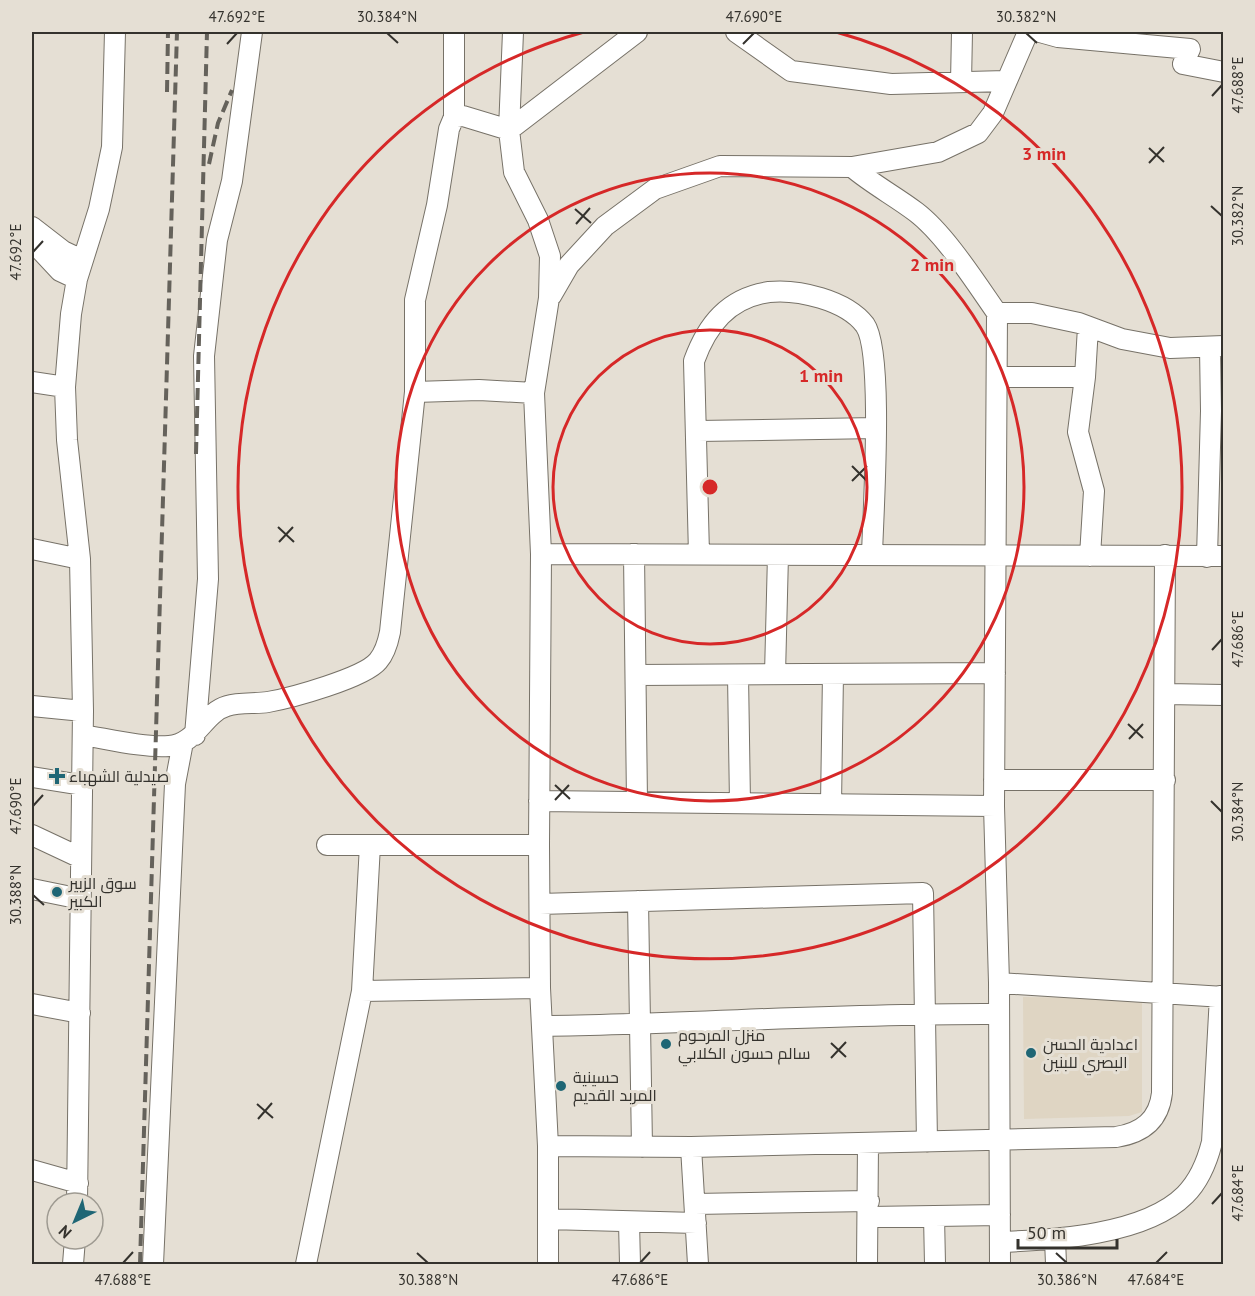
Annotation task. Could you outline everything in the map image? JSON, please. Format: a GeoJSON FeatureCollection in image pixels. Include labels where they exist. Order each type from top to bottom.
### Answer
{"type":"FeatureCollection","features":[{"type":"Feature","properties":{"kind":"street"},"geometry":{"type":"LineString","coordinates":[[77,1191],[83,711],[80,559],[67,440],[65,387],[71,315],[77,279],[99,209],[112,147],[115,32]]}},
{"type":"Feature","properties":{"kind":"street"},"geometry":{"type":"LineString","coordinates":[[83,735],[169,746],[189,738],[209,718],[226,706],[268,702],[307,694],[361,673],[377,663],[385,650],[390,632],[415,392],[415,300],[437,205],[449,129],[454,117],[454,32]]}},
{"type":"Feature","properties":{"kind":"street"},"geometry":{"type":"LineString","coordinates":[[513,32],[509,130],[514,172],[538,220],[550,256],[549,298],[534,393],[541,554],[538,845],[540,988],[548,1146],[548,1264]]}},
{"type":"Feature","properties":{"kind":"street"},"geometry":{"type":"LineString","coordinates":[[509,130],[637,32]]}},
{"type":"Feature","properties":{"kind":"street"},"geometry":{"type":"LineString","coordinates":[[736,32],[791,71],[891,84],[1006,81]]}},
{"type":"Feature","properties":{"kind":"street"},"geometry":{"type":"LineString","coordinates":[[961,82],[962,32]]}},
{"type":"Feature","properties":{"kind":"street"},"geometry":{"type":"LineString","coordinates":[[549,298],[569,265],[604,225],[656,189],[720,166],[852,167],[938,152],[978,133],[993,113],[1028,32]]}},
{"type":"Feature","properties":{"kind":"street"},"geometry":{"type":"LineString","coordinates":[[1040,32],[1058,36],[1190,49],[1184,64],[1224,72]]}},
{"type":"Feature","properties":{"kind":"street"},"geometry":{"type":"LineString","coordinates":[[153,1264],[175,784],[189,738],[208,579],[204,356],[217,240],[232,181],[253,33]]}},
{"type":"Feature","properties":{"kind":"street"},"geometry":{"type":"LineString","coordinates":[[454,117],[463,116],[509,130]]}},
{"type":"Feature","properties":{"kind":"street"},"geometry":{"type":"LineString","coordinates":[[852,167],[870,182],[918,213],[963,263],[997,313],[994,806],[999,983],[1000,1264]]}},
{"type":"Feature","properties":{"kind":"street"},"geometry":{"type":"LineString","coordinates":[[32,226],[63,250],[82,260]]}},
{"type":"Feature","properties":{"kind":"street"},"geometry":{"type":"LineString","coordinates":[[32,241],[60,271],[77,279]]}},
{"type":"Feature","properties":{"kind":"street"},"geometry":{"type":"LineString","coordinates":[[699,554],[698,431],[694,361],[703,337],[718,315],[743,299],[784,291],[811,294],[840,305],[864,324],[873,344],[876,428],[872,555]]}},
{"type":"Feature","properties":{"kind":"street"},"geometry":{"type":"LineString","coordinates":[[541,554],[1215,556],[1211,411],[1217,347],[1170,348],[1122,339],[1088,327],[1032,313],[997,313]]}},
{"type":"Feature","properties":{"kind":"street"},"geometry":{"type":"LineString","coordinates":[[1088,327],[1078,432],[1094,491],[1090,556]]}},
{"type":"Feature","properties":{"kind":"street"},"geometry":{"type":"LineString","coordinates":[[997,377],[1085,377]]}},
{"type":"Feature","properties":{"kind":"street"},"geometry":{"type":"LineString","coordinates":[[32,382],[65,387]]}},
{"type":"Feature","properties":{"kind":"street"},"geometry":{"type":"LineString","coordinates":[[415,392],[479,390],[534,393]]}},
{"type":"Feature","properties":{"kind":"street"},"geometry":{"type":"LineString","coordinates":[[698,431],[876,428]]}},
{"type":"Feature","properties":{"kind":"street"},"geometry":{"type":"LineString","coordinates":[[32,549],[80,559]]}},
{"type":"Feature","properties":{"kind":"street"},"geometry":{"type":"LineString","coordinates":[[634,554],[637,802]]}},
{"type":"Feature","properties":{"kind":"street"},"geometry":{"type":"LineString","coordinates":[[775,674],[778,555]]}},
{"type":"Feature","properties":{"kind":"street"},"geometry":{"type":"LineString","coordinates":[[548,1146],[691,1147],[1116,1137],[1132,1134],[1148,1124],[1158,1110],[1162,1093],[1165,555]]}},
{"type":"Feature","properties":{"kind":"street"},"geometry":{"type":"LineString","coordinates":[[636,675],[995,673]]}},
{"type":"Feature","properties":{"kind":"street"},"geometry":{"type":"LineString","coordinates":[[831,804],[833,674]]}},
{"type":"Feature","properties":{"kind":"street"},"geometry":{"type":"LineString","coordinates":[[738,675],[740,803]]}},
{"type":"Feature","properties":{"kind":"street"},"geometry":{"type":"LineString","coordinates":[[1166,694],[1224,696]]}},
{"type":"Feature","properties":{"kind":"street"},"geometry":{"type":"LineString","coordinates":[[32,706],[83,711]]}},
{"type":"Feature","properties":{"kind":"street"},"geometry":{"type":"LineString","coordinates":[[32,777],[82,785]]}},
{"type":"Feature","properties":{"kind":"street"},"geometry":{"type":"LineString","coordinates":[[994,780],[1165,780]]}},
{"type":"Feature","properties":{"kind":"street"},"geometry":{"type":"LineString","coordinates":[[539,801],[994,806]]}},
{"type":"Feature","properties":{"kind":"street"},"geometry":{"type":"LineString","coordinates":[[32,835],[81,858]]}},
{"type":"Feature","properties":{"kind":"street"},"geometry":{"type":"LineString","coordinates":[[327,845],[538,845]]}},
{"type":"Feature","properties":{"kind":"street"},"geometry":{"type":"LineString","coordinates":[[306,1264],[362,991],[370,845]]}},
{"type":"Feature","properties":{"kind":"street"},"geometry":{"type":"LineString","coordinates":[[32,889],[81,899]]}},
{"type":"Feature","properties":{"kind":"street"},"geometry":{"type":"LineString","coordinates":[[540,904],[923,893],[927,1014],[927,1142]]}},
{"type":"Feature","properties":{"kind":"street"},"geometry":{"type":"LineString","coordinates":[[638,901],[642,1147]]}},
{"type":"Feature","properties":{"kind":"street"},"geometry":{"type":"LineString","coordinates":[[999,983],[1222,996],[1212,1142],[1198,1179],[1185,1195],[1152,1217],[1055,1239],[1000,1242]]}},
{"type":"Feature","properties":{"kind":"street"},"geometry":{"type":"LineString","coordinates":[[362,991],[540,988]]}},
{"type":"Feature","properties":{"kind":"street"},"geometry":{"type":"LineString","coordinates":[[32,1004],[80,1012]]}},
{"type":"Feature","properties":{"kind":"street"},"geometry":{"type":"LineString","coordinates":[[542,1026],[640,1025],[927,1014],[998,1014]]}},
{"type":"Feature","properties":{"kind":"street"},"geometry":{"type":"LineString","coordinates":[[867,1144],[869,1209],[867,1264]]}},
{"type":"Feature","properties":{"kind":"street"},"geometry":{"type":"LineString","coordinates":[[691,1147],[698,1264]]}},
{"type":"Feature","properties":{"kind":"street"},"geometry":{"type":"LineString","coordinates":[[32,1170],[78,1183]]}},
{"type":"Feature","properties":{"kind":"street"},"geometry":{"type":"LineString","coordinates":[[548,1219],[629,1221],[695,1214],[869,1209],[934,1216],[1000,1215]]}},
{"type":"Feature","properties":{"kind":"street"},"geometry":{"type":"LineString","coordinates":[[934,1216],[935,1264]]}},
{"type":"Feature","properties":{"kind":"street"},"geometry":{"type":"LineString","coordinates":[[629,1221],[630,1264]]}},
{"type":"Feature","properties":{"kind":"street"},"geometry":{"type":"LineString","coordinates":[[1055,1239],[1056,1264]]}},
{"type":"Feature","properties":{"kind":"shaded area"},"geometry":{"type":"Polygon","coordinates":[[[1023,997],[1142,999],[1142,1112],[1129,1116],[1024,1119],[1023,997]]]}},
{"type":"Feature","properties":{"kind":"railway"},"geometry":{"type":"LineString","coordinates":[[167,92],[168,32]]}},
{"type":"Feature","properties":{"kind":"railway"},"geometry":{"type":"LineString","coordinates":[[140,1264],[177,32]]}},
{"type":"Feature","properties":{"kind":"railway"},"geometry":{"type":"LineString","coordinates":[[196,454],[207,32]]}},
{"type":"Feature","properties":{"kind":"railway"},"geometry":{"type":"LineString","coordinates":[[209,164],[218,123],[232,90]]}},
{"type":"Feature","properties":{"kind":"place","name":"صيدلية الشهباء"},"geometry":{"type":"Point","coordinates":[57,776]}},
{"type":"Feature","properties":{"kind":"place","name":"سوق الزبير الكبير"},"geometry":{"type":"Point","coordinates":[57,892]}},
{"type":"Feature","properties":{"kind":"place","name":"منزل المرحوم سالم حسون الكلابي"},"geometry":{"type":"Point","coordinates":[666,1044]}},
{"type":"Feature","properties":{"kind":"place","name":"اعدادية الحسن البصري للبنين"},"geometry":{"type":"Point","coordinates":[1031,1053]}},
{"type":"Feature","properties":{"kind":"place","name":"حسينية المربد القديم"},"geometry":{"type":"Point","coordinates":[561,1086]}}]}
